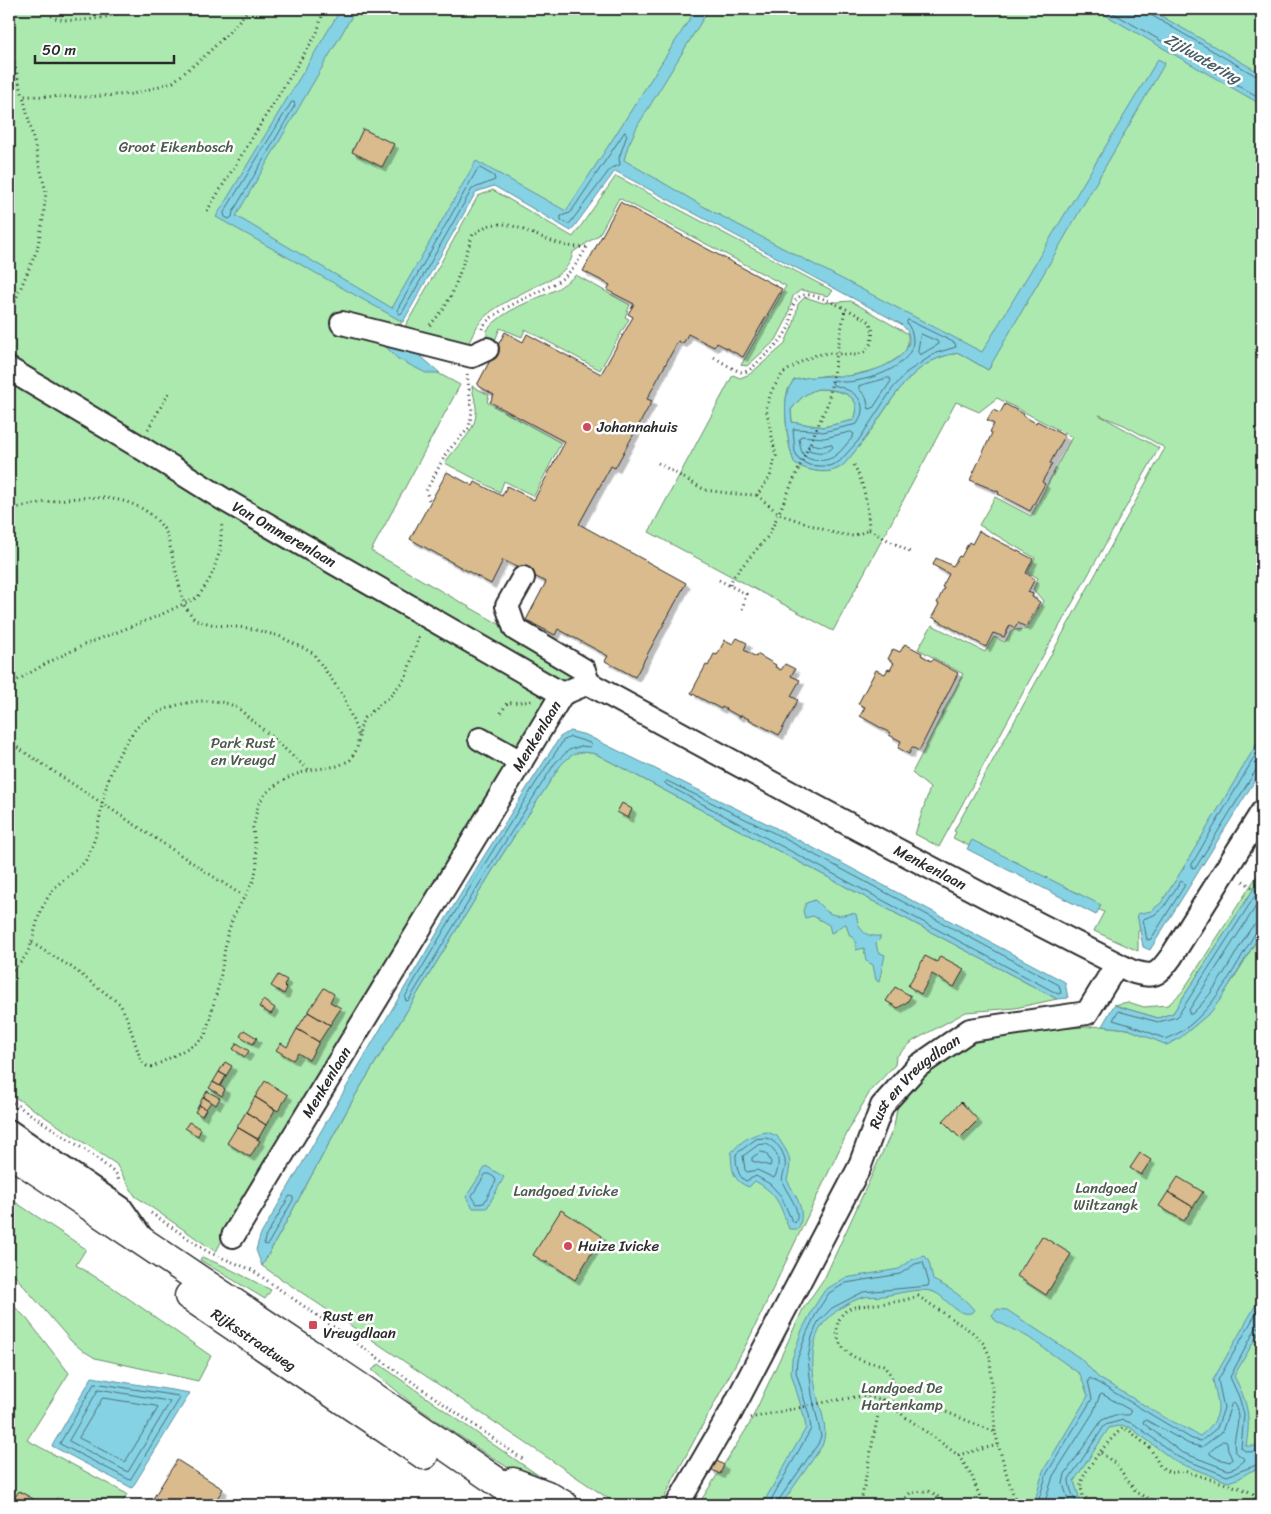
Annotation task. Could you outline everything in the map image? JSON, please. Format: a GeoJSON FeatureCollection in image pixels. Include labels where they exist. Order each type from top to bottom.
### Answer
{"type":"FeatureCollection","features":[{"type":"Feature","properties":{"kind":"main road","name":"Rijksstraatweg"},"geometry":{"type":"LineString","coordinates":[[9,1152],[358,1386],[531,1505]]}},
{"type":"Feature","properties":{"kind":"main road","name":"Rijksstraatweg"},"geometry":{"type":"LineString","coordinates":[[9,1173],[498,1505]]}},
{"type":"Feature","properties":{"kind":"main road"},"geometry":{"type":"LineString","coordinates":[[471,1465],[564,1505]]}},
{"type":"Feature","properties":{"kind":"street"},"geometry":{"type":"LineString","coordinates":[[342,323],[472,356],[487,349]]}},
{"type":"Feature","properties":{"kind":"street","name":"Van Ommerenlaan"},"geometry":{"type":"LineString","coordinates":[[9,369],[223,499],[562,694]]}},
{"type":"Feature","properties":{"kind":"street"},"geometry":{"type":"LineString","coordinates":[[523,578],[507,606],[515,629],[584,670],[588,683]]}},
{"type":"Feature","properties":{"kind":"street","name":"Menkenlaan"},"geometry":{"type":"LineString","coordinates":[[233,1236],[562,694],[588,683],[783,790],[1117,964]]}},
{"type":"Feature","properties":{"kind":"street"},"geometry":{"type":"LineString","coordinates":[[480,739],[521,762]]}},
{"type":"Feature","properties":{"kind":"street"},"geometry":{"type":"LineString","coordinates":[[1117,964],[1130,971],[1149,976],[1163,969],[1192,926],[1262,812]]}},
{"type":"Feature","properties":{"kind":"street","name":"Rust en Vreugdlaan"},"geometry":{"type":"LineString","coordinates":[[677,1505],[730,1414],[858,1168],[882,1106],[918,1066],[970,1030],[1087,1013],[1117,964]]}},
{"type":"Feature","properties":{"kind":"street","name":"Rijksstraatweg"},"geometry":{"type":"LineString","coordinates":[[9,1131],[121,1208],[146,1245]]}},
{"type":"Feature","properties":{"kind":"path"},"geometry":{"type":"LineString","coordinates":[[44,9],[53,17],[70,20],[99,18],[122,12],[126,9]]}},
{"type":"Feature","properties":{"kind":"path"},"geometry":{"type":"LineString","coordinates":[[23,96],[84,97],[133,94],[173,82],[205,56],[249,9]]}},
{"type":"Feature","properties":{"kind":"path"},"geometry":{"type":"LineString","coordinates":[[207,211],[317,33],[324,9]]}},
{"type":"Feature","properties":{"kind":"path"},"geometry":{"type":"LineString","coordinates":[[9,44],[46,192],[37,250],[9,315]]}},
{"type":"Feature","properties":{"kind":"path"},"geometry":{"type":"LineString","coordinates":[[412,341],[444,309],[454,290],[473,234],[488,226],[505,224],[523,228],[543,238],[574,248],[587,247]]}},
{"type":"Feature","properties":{"kind":"path"},"geometry":{"type":"LineString","coordinates":[[712,356],[741,372],[748,370],[780,342],[790,324],[793,306],[798,298],[804,295],[815,295],[870,322],[873,332],[872,343],[866,351],[856,355],[828,353],[804,360],[783,373],[772,390],[766,408],[776,456],[770,477],[758,495]]}},
{"type":"Feature","properties":{"kind":"path"},"geometry":{"type":"LineString","coordinates":[[730,585],[733,577],[769,535],[820,422],[829,397],[845,309]]}},
{"type":"Feature","properties":{"kind":"path"},"geometry":{"type":"LineString","coordinates":[[138,446],[169,393]]}},
{"type":"Feature","properties":{"kind":"path"},"geometry":{"type":"LineString","coordinates":[[658,463],[704,490],[758,495],[780,514],[843,535],[853,536],[869,530],[912,553]]}},
{"type":"Feature","properties":{"kind":"path"},"geometry":{"type":"LineString","coordinates":[[854,465],[862,481],[868,509],[869,530]]}},
{"type":"Feature","properties":{"kind":"path"},"geometry":{"type":"LineString","coordinates":[[9,509],[87,496],[115,499],[140,507],[161,524],[167,534],[184,605],[195,620],[215,625],[248,628],[279,636],[313,653],[344,698],[360,738]]}},
{"type":"Feature","properties":{"kind":"path"},"geometry":{"type":"LineString","coordinates":[[9,685],[48,662],[84,645],[184,605],[198,597],[211,577],[220,551],[223,499]]}},
{"type":"Feature","properties":{"kind":"path"},"geometry":{"type":"LineString","coordinates":[[719,580],[746,594],[742,610]]}},
{"type":"Feature","properties":{"kind":"path"},"geometry":{"type":"LineString","coordinates":[[32,943],[71,967],[120,1004],[127,1018],[141,1061],[147,1066],[153,1067],[197,1043],[205,1036],[220,980],[227,935],[243,896],[254,880],[257,864],[253,828],[258,805],[265,794],[277,784],[294,775],[310,770],[338,766],[350,760],[357,749],[364,718],[391,695],[406,676],[425,615]]}},
{"type":"Feature","properties":{"kind":"path"},"geometry":{"type":"LineString","coordinates":[[501,713],[507,703],[546,701],[562,694]]}},
{"type":"Feature","properties":{"kind":"path"},"geometry":{"type":"LineString","coordinates":[[9,973],[20,964],[32,943],[43,906],[53,889],[87,859],[109,778],[120,752],[135,730],[154,715],[175,705],[200,700],[235,706],[310,770]]}},
{"type":"Feature","properties":{"kind":"path"},"geometry":{"type":"LineString","coordinates":[[9,742],[243,896]]}},
{"type":"Feature","properties":{"kind":"path"},"geometry":{"type":"LineString","coordinates":[[1243,881],[1262,894]]}},
{"type":"Feature","properties":{"kind":"path"},"geometry":{"type":"LineString","coordinates":[[244,1267],[252,1270],[530,1465]]}},
{"type":"Feature","properties":{"kind":"path"},"geometry":{"type":"LineString","coordinates":[[898,1402],[891,1375],[883,1365],[866,1362],[852,1356],[840,1342],[836,1328],[842,1315],[850,1308],[908,1300],[918,1296],[972,1332],[984,1344],[990,1356],[994,1432],[1017,1505]]}},
{"type":"Feature","properties":{"kind":"path"},"geometry":{"type":"LineString","coordinates":[[730,1414],[749,1418],[862,1396],[946,1412],[994,1432]]}},
{"type":"Feature","properties":{"kind":"path"},"geometry":{"type":"LineString","coordinates":[[881,1399],[958,1455],[971,1474],[983,1505]]}},
{"type":"Feature","properties":{"kind":"path"},"geometry":{"type":"LineString","coordinates":[[858,1505],[862,1497],[881,1399]]}},
{"type":"Feature","properties":{"kind":"path"},"geometry":{"type":"LineString","coordinates":[[1094,1505],[1082,1496],[1081,1485],[1085,1473],[1115,1434],[1123,1428],[1130,1431],[1150,1448],[1160,1466],[1170,1473],[1184,1471],[1246,1490],[1254,1494],[1255,1505]]}},
{"type":"Feature","properties":{"kind":"path"},"geometry":{"type":"LineString","coordinates":[[958,1455],[998,1445]]}},
{"type":"Feature","properties":{"kind":"path"},"geometry":{"type":"LineString","coordinates":[[1101,1452],[1116,1464],[1137,1493],[1154,1501],[1174,1505]]}},
{"type":"Feature","properties":{"kind":"path"},"geometry":{"type":"LineString","coordinates":[[899,1505],[910,1493],[926,1490],[938,1495],[944,1505]]}},
{"type":"Feature","properties":{"kind":"green space","name":"Park Rust en Vreugd"},"geometry":{"type":"Polygon","coordinates":[[[9,9],[1262,9],[1262,756],[1154,937],[1138,930],[1138,951],[1094,931],[1104,912],[953,838],[956,832],[954,831],[1165,448],[1124,425],[1099,415],[1159,448],[939,847],[915,834],[930,788],[912,773],[963,674],[918,649],[932,625],[985,652],[994,637],[1005,642],[1012,630],[1027,629],[1043,601],[1033,589],[1038,578],[1028,572],[1035,558],[979,525],[995,497],[1031,516],[1072,437],[997,398],[979,412],[956,402],[833,631],[649,532],[733,375],[740,378],[750,374],[784,345],[794,323],[798,304],[805,297],[823,303],[851,301],[908,334],[905,353],[882,368],[845,377],[829,375],[794,380],[790,386],[786,397],[786,416],[792,457],[795,464],[807,469],[825,472],[837,469],[846,463],[867,437],[898,391],[910,377],[924,366],[940,357],[959,353],[988,370],[991,366],[612,160],[568,223],[481,172],[400,312],[402,332],[478,196],[493,190],[573,237],[616,176],[833,291],[828,296],[801,290],[793,296],[787,319],[776,340],[747,366],[741,365],[786,286],[619,198],[599,235],[573,252],[568,265],[563,271],[552,279],[509,300],[484,317],[467,347],[403,354],[460,385],[371,551],[583,672],[574,687],[565,682],[253,1179],[216,1252],[135,1196],[116,1164],[9,1093],[9,9]]]}},
{"type":"Feature","properties":{"kind":"green space"},"geometry":{"type":"Polygon","coordinates":[[[576,275],[630,305],[625,317],[629,319],[600,370],[525,329],[522,337],[500,328],[492,348],[487,343],[487,330],[502,316],[557,289],[576,275]]]}},
{"type":"Feature","properties":{"kind":"green space"},"geometry":{"type":"Polygon","coordinates":[[[472,386],[489,395],[487,402],[561,443],[534,496],[504,481],[500,492],[445,463],[468,434],[475,421],[476,407],[472,386]]]}},
{"type":"Feature","properties":{"kind":"green space"},"geometry":{"type":"Polygon","coordinates":[[[818,389],[841,392],[853,399],[856,404],[854,420],[823,427],[792,422],[791,410],[794,406],[806,395],[818,389]]]}},
{"type":"Feature","properties":{"kind":"green space","name":"Landgoed Ivicke"},"geometry":{"type":"Polygon","coordinates":[[[582,751],[596,754],[1057,999],[1015,1008],[966,1012],[913,1041],[896,1057],[895,1065],[871,1090],[853,1121],[748,1341],[661,1505],[618,1505],[262,1266],[355,1096],[502,855],[560,766],[571,754],[582,751]]]}},
{"type":"Feature","properties":{"kind":"green space"},"geometry":{"type":"Polygon","coordinates":[[[1262,868],[1262,876],[1173,1013],[1158,1018],[1114,1005],[1128,1002],[1144,1007],[1168,1005],[1182,992],[1262,868]]]}},
{"type":"Feature","properties":{"kind":"green space","name":"Landgoed Wiltzangk"},"geometry":{"type":"Polygon","coordinates":[[[1262,931],[1262,1453],[1199,1454],[1094,1387],[1081,1364],[1001,1315],[994,1313],[993,1315],[1000,1317],[1082,1370],[1093,1393],[1195,1457],[1262,1456],[1262,1505],[698,1505],[749,1425],[803,1309],[825,1277],[894,1127],[897,1108],[906,1092],[922,1074],[973,1043],[1040,1030],[1102,1026],[1128,1029],[1167,1044],[1198,1023],[1211,1009],[1233,980],[1262,931]],[[914,1273],[837,1288],[845,1295],[914,1283],[938,1290],[968,1310],[973,1310],[914,1273]]]}},
{"type":"Feature","properties":{"kind":"green space"},"geometry":{"type":"Polygon","coordinates":[[[9,1198],[86,1249],[76,1265],[112,1287],[211,1356],[198,1381],[95,1358],[71,1341],[9,1269],[9,1198]]]}},
{"type":"Feature","properties":{"kind":"green space"},"geometry":{"type":"Polygon","coordinates":[[[202,1257],[271,1290],[265,1299],[200,1260],[202,1257]]]}},
{"type":"Feature","properties":{"kind":"green space"},"geometry":{"type":"Polygon","coordinates":[[[9,1301],[27,1319],[69,1373],[27,1440],[127,1494],[121,1505],[70,1505],[56,1498],[51,1505],[9,1505],[9,1301]]]}},
{"type":"Feature","properties":{"kind":"green space"},"geometry":{"type":"Polygon","coordinates":[[[379,1364],[582,1505],[572,1505],[492,1458],[411,1403],[372,1370],[379,1364]]]}},
{"type":"Feature","properties":{"kind":"water"},"geometry":{"type":"Polygon","coordinates":[[[341,9],[356,9],[236,216],[392,308],[476,161],[566,211],[696,9],[709,9],[638,125],[624,160],[708,209],[982,352],[1158,59],[1165,63],[988,370],[959,353],[940,357],[924,366],[910,377],[898,391],[847,461],[837,469],[825,472],[807,469],[795,464],[792,457],[786,416],[786,397],[789,388],[794,380],[853,375],[887,365],[905,351],[909,343],[906,329],[901,324],[615,171],[571,231],[494,186],[476,192],[403,322],[216,217],[341,9]],[[818,389],[806,395],[791,410],[792,422],[823,427],[854,420],[856,404],[853,399],[834,390],[818,389]]]}},
{"type":"Feature","properties":{"kind":"water","name":"Zijlwatering"},"geometry":{"type":"Polygon","coordinates":[[[1095,9],[1149,9],[1262,74],[1262,105],[1095,9]]]}},
{"type":"Feature","properties":{"kind":"water"},"geometry":{"type":"Polygon","coordinates":[[[380,341],[416,352],[440,373],[426,373],[398,359],[380,341]]]}},
{"type":"Feature","properties":{"kind":"water"},"geometry":{"type":"Polygon","coordinates":[[[570,731],[586,735],[774,827],[1065,982],[1068,998],[1057,999],[596,754],[584,752],[575,754],[560,766],[502,855],[355,1096],[262,1266],[256,1250],[260,1236],[407,984],[520,798],[560,737],[570,731]]]}},
{"type":"Feature","properties":{"kind":"water"},"geometry":{"type":"Polygon","coordinates":[[[1262,735],[1262,769],[1150,950],[1143,947],[1137,914],[1151,911],[1161,903],[1262,735]]]}},
{"type":"Feature","properties":{"kind":"water"},"geometry":{"type":"Polygon","coordinates":[[[972,840],[1101,905],[1096,915],[967,849],[972,840]]]}},
{"type":"Feature","properties":{"kind":"water"},"geometry":{"type":"Polygon","coordinates":[[[1262,876],[1262,931],[1211,1012],[1180,1038],[1167,1045],[1128,1029],[1102,1026],[1114,1005],[1158,1018],[1173,1013],[1262,876]]]}},
{"type":"Feature","properties":{"kind":"water"},"geometry":{"type":"Polygon","coordinates":[[[815,900],[827,912],[834,915],[856,914],[860,928],[863,931],[870,935],[880,936],[876,943],[878,952],[885,955],[879,982],[876,980],[873,965],[866,961],[864,948],[856,950],[856,942],[849,934],[846,924],[831,933],[829,925],[813,916],[805,918],[803,911],[806,903],[815,900]]]}},
{"type":"Feature","properties":{"kind":"water"},"geometry":{"type":"Polygon","coordinates":[[[767,1132],[777,1136],[789,1156],[790,1166],[787,1180],[801,1210],[798,1229],[789,1229],[777,1201],[769,1191],[755,1181],[749,1187],[739,1181],[734,1174],[731,1153],[747,1139],[756,1134],[767,1132]]]}},
{"type":"Feature","properties":{"kind":"water"},"geometry":{"type":"Polygon","coordinates":[[[486,1166],[504,1177],[487,1208],[473,1208],[466,1197],[486,1166]]]}},
{"type":"Feature","properties":{"kind":"water"},"geometry":{"type":"Polygon","coordinates":[[[925,1256],[929,1262],[933,1280],[955,1292],[974,1310],[971,1313],[961,1312],[936,1293],[917,1290],[864,1297],[847,1304],[832,1315],[823,1324],[815,1340],[813,1358],[815,1386],[825,1427],[822,1446],[781,1505],[762,1505],[806,1428],[791,1373],[792,1359],[802,1330],[825,1290],[845,1278],[899,1269],[913,1259],[925,1256]]]}},
{"type":"Feature","properties":{"kind":"water"},"geometry":{"type":"Polygon","coordinates":[[[1262,1294],[1262,1327],[1234,1376],[1247,1410],[1246,1446],[1262,1446],[1262,1467],[1228,1482],[1176,1462],[1131,1428],[1115,1427],[1109,1428],[1074,1481],[1080,1500],[1089,1505],[1032,1505],[1043,1471],[1088,1396],[1080,1374],[1028,1337],[996,1321],[992,1315],[997,1309],[1007,1310],[1080,1358],[1099,1378],[1169,1420],[1200,1436],[1213,1423],[1218,1411],[1213,1380],[1262,1294]]]}},
{"type":"Feature","properties":{"kind":"water"},"geometry":{"type":"Polygon","coordinates":[[[92,1377],[190,1393],[132,1488],[52,1446],[92,1377]]]}},
{"type":"Feature","properties":{"kind":"building"},"geometry":{"type":"Polygon","coordinates":[[[363,129],[394,144],[382,167],[352,152],[363,129]]]}},
{"type":"Feature","properties":{"kind":"building","name":"Johannahuis"},"geometry":{"type":"Polygon","coordinates":[[[620,202],[782,289],[743,357],[717,343],[714,347],[688,334],[684,342],[678,341],[647,399],[652,401],[615,468],[611,466],[579,524],[686,583],[635,677],[605,661],[608,656],[558,629],[555,635],[526,620],[546,582],[503,560],[491,584],[410,539],[447,472],[473,486],[475,482],[502,496],[507,486],[534,500],[565,442],[490,402],[494,395],[477,385],[505,332],[523,342],[527,334],[601,374],[633,317],[628,314],[634,304],[607,290],[610,285],[583,271],[620,202]]]}},
{"type":"Feature","properties":{"kind":"building"},"geometry":{"type":"Polygon","coordinates":[[[1005,404],[1036,423],[1037,421],[1065,436],[1042,482],[1045,484],[1030,511],[998,494],[999,492],[970,480],[992,433],[990,432],[994,424],[987,420],[993,410],[1000,413],[1005,404]]]}},
{"type":"Feature","properties":{"kind":"building"},"geometry":{"type":"Polygon","coordinates":[[[979,531],[1033,559],[1026,573],[1035,579],[1028,592],[1033,594],[1032,597],[1040,602],[1026,627],[1018,623],[1015,628],[1010,625],[1004,637],[993,633],[986,647],[932,617],[939,604],[937,603],[944,588],[942,587],[949,574],[933,565],[936,558],[953,566],[959,556],[961,557],[969,542],[972,544],[979,531]]]}},
{"type":"Feature","properties":{"kind":"building"},"geometry":{"type":"Polygon","coordinates":[[[737,638],[747,643],[744,650],[756,657],[757,654],[781,670],[785,664],[795,669],[791,676],[800,680],[791,696],[798,700],[779,735],[741,715],[740,717],[722,707],[721,709],[691,693],[706,665],[708,666],[714,654],[717,655],[725,640],[733,644],[737,638]]]}},
{"type":"Feature","properties":{"kind":"building"},"geometry":{"type":"Polygon","coordinates":[[[905,644],[922,653],[921,655],[931,661],[933,659],[958,673],[919,751],[912,747],[909,754],[898,748],[901,741],[860,716],[865,707],[858,704],[876,670],[885,674],[888,669],[890,670],[894,663],[888,659],[893,649],[900,652],[905,644]]]}},
{"type":"Feature","properties":{"kind":"building"},"geometry":{"type":"Polygon","coordinates":[[[622,803],[632,809],[628,818],[617,812],[622,803]]]}},
{"type":"Feature","properties":{"kind":"building"},"geometry":{"type":"Polygon","coordinates":[[[925,956],[937,962],[940,956],[964,969],[954,987],[932,974],[921,994],[908,986],[925,956]]]}},
{"type":"Feature","properties":{"kind":"building"},"geometry":{"type":"Polygon","coordinates":[[[278,975],[287,980],[284,985],[287,988],[284,994],[271,986],[278,975]]]}},
{"type":"Feature","properties":{"kind":"building"},"geometry":{"type":"Polygon","coordinates":[[[895,987],[911,996],[907,1002],[898,1008],[886,1001],[895,987]]]}},
{"type":"Feature","properties":{"kind":"building"},"geometry":{"type":"Polygon","coordinates":[[[324,988],[334,994],[330,1002],[341,1008],[330,1025],[308,1012],[324,988]]]}},
{"type":"Feature","properties":{"kind":"building"},"geometry":{"type":"Polygon","coordinates":[[[263,1000],[275,1008],[271,1014],[259,1007],[263,1000]]]}},
{"type":"Feature","properties":{"kind":"building"},"geometry":{"type":"Polygon","coordinates":[[[308,1012],[330,1025],[319,1042],[297,1029],[308,1012]]]}},
{"type":"Feature","properties":{"kind":"building"},"geometry":{"type":"Polygon","coordinates":[[[297,1029],[319,1042],[309,1060],[298,1053],[293,1060],[276,1050],[281,1043],[287,1047],[297,1029]]]}},
{"type":"Feature","properties":{"kind":"building"},"geometry":{"type":"Polygon","coordinates":[[[244,1030],[257,1038],[253,1044],[240,1036],[244,1030]]]}},
{"type":"Feature","properties":{"kind":"building"},"geometry":{"type":"Polygon","coordinates":[[[237,1043],[249,1051],[245,1057],[233,1049],[237,1043]]]}},
{"type":"Feature","properties":{"kind":"building"},"geometry":{"type":"Polygon","coordinates":[[[225,1062],[232,1066],[226,1076],[219,1072],[225,1062]]]}},
{"type":"Feature","properties":{"kind":"building"},"geometry":{"type":"Polygon","coordinates":[[[219,1072],[226,1076],[220,1086],[213,1082],[219,1072]]]}},
{"type":"Feature","properties":{"kind":"building"},"geometry":{"type":"Polygon","coordinates":[[[265,1081],[288,1095],[278,1111],[255,1097],[265,1081]]]}},
{"type":"Feature","properties":{"kind":"building"},"geometry":{"type":"Polygon","coordinates":[[[213,1082],[225,1089],[222,1096],[209,1088],[213,1082]]]}},
{"type":"Feature","properties":{"kind":"building"},"geometry":{"type":"Polygon","coordinates":[[[207,1091],[220,1098],[216,1105],[204,1097],[207,1091]]]}},
{"type":"Feature","properties":{"kind":"building"},"geometry":{"type":"Polygon","coordinates":[[[203,1097],[211,1102],[206,1109],[199,1105],[203,1097]]]}},
{"type":"Feature","properties":{"kind":"building"},"geometry":{"type":"Polygon","coordinates":[[[255,1097],[275,1110],[266,1125],[246,1112],[255,1097]]]}},
{"type":"Feature","properties":{"kind":"building"},"geometry":{"type":"Polygon","coordinates":[[[961,1102],[978,1120],[960,1138],[943,1121],[961,1102]]]}},
{"type":"Feature","properties":{"kind":"building"},"geometry":{"type":"Polygon","coordinates":[[[199,1105],[206,1109],[202,1116],[195,1112],[199,1105]]]}},
{"type":"Feature","properties":{"kind":"building"},"geometry":{"type":"Polygon","coordinates":[[[246,1112],[266,1125],[258,1139],[237,1127],[246,1112]]]}},
{"type":"Feature","properties":{"kind":"building"},"geometry":{"type":"Polygon","coordinates":[[[189,1122],[201,1129],[198,1136],[185,1128],[189,1122]]]}},
{"type":"Feature","properties":{"kind":"building"},"geometry":{"type":"Polygon","coordinates":[[[237,1127],[260,1141],[250,1157],[227,1143],[237,1127]]]}},
{"type":"Feature","properties":{"kind":"building"},"geometry":{"type":"Polygon","coordinates":[[[1140,1153],[1151,1160],[1141,1175],[1130,1168],[1140,1153]]]}},
{"type":"Feature","properties":{"kind":"building"},"geometry":{"type":"Polygon","coordinates":[[[1178,1177],[1203,1192],[1193,1207],[1168,1192],[1178,1177]]]}},
{"type":"Feature","properties":{"kind":"building"},"geometry":{"type":"Polygon","coordinates":[[[1168,1192],[1193,1207],[1184,1221],[1159,1206],[1168,1192]]]}},
{"type":"Feature","properties":{"kind":"building","name":"Huize Ivicke"},"geometry":{"type":"Polygon","coordinates":[[[561,1210],[602,1236],[575,1280],[547,1261],[546,1263],[533,1255],[561,1210]]]}},
{"type":"Feature","properties":{"kind":"building"},"geometry":{"type":"Polygon","coordinates":[[[1042,1236],[1071,1254],[1046,1295],[1017,1276],[1042,1236]]]}},
{"type":"Feature","properties":{"kind":"building"},"geometry":{"type":"Polygon","coordinates":[[[177,1460],[223,1489],[213,1505],[149,1505],[177,1460]]]}},
{"type":"Feature","properties":{"kind":"building"},"geometry":{"type":"Polygon","coordinates":[[[715,1460],[724,1465],[720,1474],[710,1469],[715,1460]]]}},
{"type":"Feature","properties":{"kind":"building"},"geometry":{"type":"Polygon","coordinates":[[[19,1491],[37,1501],[34,1505],[10,1505],[19,1491]]]}},
{"type":"Feature","properties":{"kind":"place","name":"Johannahuis"},"geometry":{"type":"Point","coordinates":[587,427]}},
{"type":"Feature","properties":{"kind":"place","name":"Huize Ivicke"},"geometry":{"type":"Point","coordinates":[568,1246]}},
{"type":"Feature","properties":{"kind":"place","name":"Rust en Vreugdlaan"},"geometry":{"type":"Point","coordinates":[313,1325]}},
{"type":"Feature","properties":{"kind":"park label","name":"Groot Eikenbosch"},"geometry":{"type":"Point","coordinates":[176,147]}},
{"type":"Feature","properties":{"kind":"park label","name":"Landgoed De Hartenkamp"},"geometry":{"type":"Point","coordinates":[902,1396]}}]}
